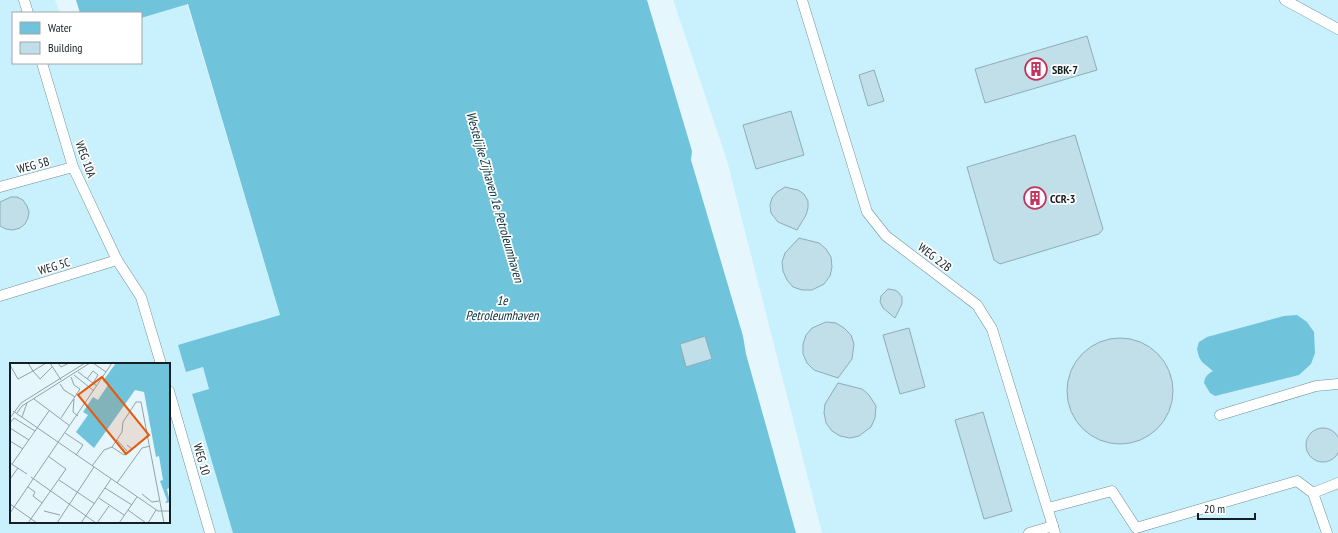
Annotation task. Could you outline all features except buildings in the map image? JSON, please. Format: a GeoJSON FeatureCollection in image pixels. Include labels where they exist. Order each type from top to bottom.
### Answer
{"type":"FeatureCollection","features":[{"type":"Feature","properties":{"kind":"lane"},"geometry":{"type":"LineString","coordinates":[[24,0],[28,12]]}},
{"type":"Feature","properties":{"kind":"lane","name":"WEG 22B"},"geometry":{"type":"LineString","coordinates":[[802,0],[867,212],[886,236],[977,305],[992,329],[1054,529]]}},
{"type":"Feature","properties":{"kind":"lane"},"geometry":{"type":"LineString","coordinates":[[1285,0],[1338,29]]}},
{"type":"Feature","properties":{"kind":"lane","name":"WEG 10A"},"geometry":{"type":"LineString","coordinates":[[42,64],[73,167],[117,260]]}},
{"type":"Feature","properties":{"kind":"lane","name":"WEG 5B"},"geometry":{"type":"LineString","coordinates":[[0,187],[73,167]]}},
{"type":"Feature","properties":{"kind":"lane"},"geometry":{"type":"LineString","coordinates":[[117,260],[142,298],[161,363]]}},
{"type":"Feature","properties":{"kind":"lane","name":"WEG 5C"},"geometry":{"type":"LineString","coordinates":[[0,296],[117,260]]}},
{"type":"Feature","properties":{"kind":"lane"},"geometry":{"type":"LineString","coordinates":[[1220,415],[1316,386],[1338,384]]}},
{"type":"Feature","properties":{"kind":"lane","name":"WEG 10"},"geometry":{"type":"LineString","coordinates":[[170,395],[210,533]]}},
{"type":"Feature","properties":{"kind":"lane"},"geometry":{"type":"LineString","coordinates":[[1048,508],[1112,491],[1136,528],[1297,481],[1313,494],[1327,533]]}},
{"type":"Feature","properties":{"kind":"lane"},"geometry":{"type":"LineString","coordinates":[[1313,494],[1338,483]]}},
{"type":"Feature","properties":{"kind":"lane"},"geometry":{"type":"LineString","coordinates":[[1028,533],[1054,529]]}},
{"type":"Feature","properties":{"kind":"shaded area"},"geometry":{"type":"Polygon","coordinates":[[[0,0],[55,0],[60,12],[12,12],[12,64],[142,64],[142,18],[187,4],[280,315],[186,372],[203,367],[209,389],[192,395],[233,533],[0,533],[0,0]]]}},
{"type":"Feature","properties":{"kind":"shaded area"},"geometry":{"type":"Polygon","coordinates":[[[673,0],[1338,0],[1338,533],[822,533],[726,157],[673,0]]]}},
{"type":"Feature","properties":{"kind":"water","name":"1e Petroleumhaven"},"geometry":{"type":"Polygon","coordinates":[[[76,0],[647,0],[692,151],[691,160],[743,336],[746,354],[796,533],[233,533],[192,394],[209,389],[203,367],[186,372],[178,345],[280,315],[188,4],[142,18],[142,12],[80,12],[76,0]]]}},
{"type":"Feature","properties":{"kind":"water"},"geometry":{"type":"Polygon","coordinates":[[[1297,315],[1307,322],[1314,332],[1315,353],[1311,364],[1299,375],[1215,396],[1210,393],[1204,383],[1207,376],[1213,371],[1202,362],[1199,357],[1197,349],[1199,342],[1207,337],[1284,316],[1297,315]]]}},
{"type":"Feature","properties":{"kind":"place","name":"SBK-7"},"geometry":{"type":"Point","coordinates":[1036,69]}},
{"type":"Feature","properties":{"kind":"place","name":"CCR-3"},"geometry":{"type":"Point","coordinates":[1035,198]}},
{"type":"Feature","properties":{"kind":"water label","name":"Westelijke Zijhaven 1e Petroleumhaven"},"geometry":{"type":"Point","coordinates":[495,197]}}]}
